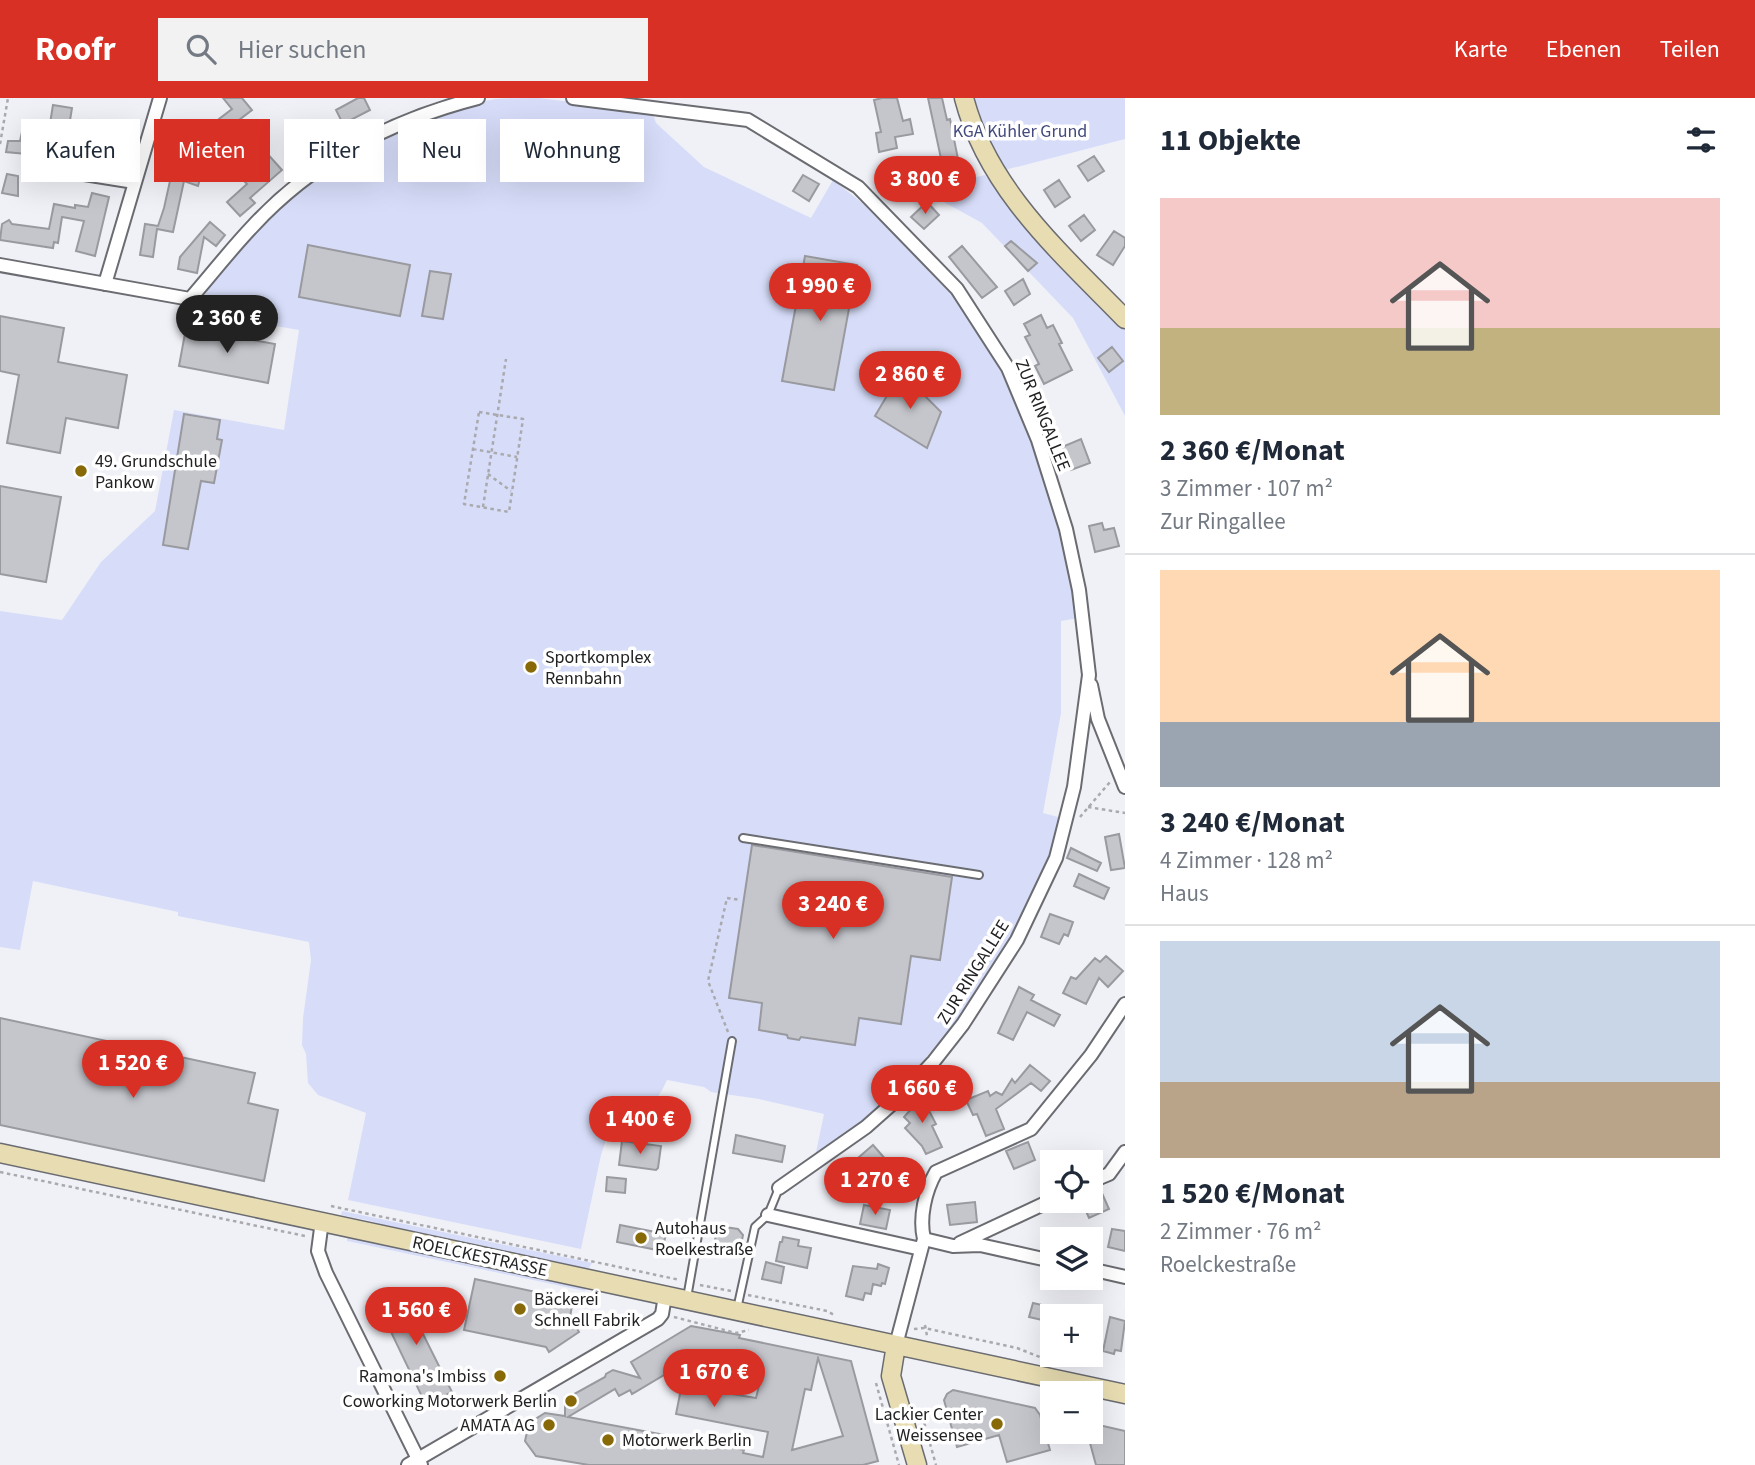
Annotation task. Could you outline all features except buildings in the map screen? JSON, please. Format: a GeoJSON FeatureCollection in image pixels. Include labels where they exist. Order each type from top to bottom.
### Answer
{"type":"FeatureCollection","features":[{"type":"Feature","properties":{"kind":"main road"},"geometry":{"type":"LineString","coordinates":[[964,98],[981,146],[1009,192],[1050,243],[1125,319]]}},
{"type":"Feature","properties":{"kind":"main road","name":"ROELCKESTRASSE"},"geometry":{"type":"LineString","coordinates":[[0,1153],[324,1213],[687,1301],[739,1302],[1125,1394]]}},
{"type":"Feature","properties":{"kind":"main road"},"geometry":{"type":"LineString","coordinates":[[898,1338],[891,1376],[917,1465]]}},
{"type":"Feature","properties":{"kind":"street"},"geometry":{"type":"LineString","coordinates":[[105,284],[160,98]]}},
{"type":"Feature","properties":{"kind":"street"},"geometry":{"type":"LineString","coordinates":[[0,265],[190,299],[254,225],[326,162],[380,132],[478,98]]}},
{"type":"Feature","properties":{"kind":"street","name":"ZUR RINGALLEE"},"geometry":{"type":"LineString","coordinates":[[573,98],[748,120],[858,187],[957,289],[1008,368],[1038,440],[1066,529],[1079,590],[1089,675],[1098,719],[1125,787]]}},
{"type":"Feature","properties":{"kind":"street","name":"ZUR RINGALLEE"},"geometry":{"type":"LineString","coordinates":[[779,1188],[866,1127],[901,1096],[934,1061],[963,1024],[1017,940],[1060,846],[1079,754],[1089,675]]}},
{"type":"Feature","properties":{"kind":"street"},"geometry":{"type":"LineString","coordinates":[[898,1338],[923,1244],[920,1224],[931,1180],[936,1172],[1031,1129],[1091,1055],[1125,1004]]}},
{"type":"Feature","properties":{"kind":"street"},"geometry":{"type":"LineString","coordinates":[[1103,1177],[1109,1174],[1125,1152]]}},
{"type":"Feature","properties":{"kind":"street"},"geometry":{"type":"LineString","coordinates":[[953,1246],[1040,1206]]}},
{"type":"Feature","properties":{"kind":"street"},"geometry":{"type":"LineString","coordinates":[[324,1213],[318,1251],[326,1273],[416,1463],[658,1319],[662,1314],[665,1296]]}},
{"type":"Feature","properties":{"kind":"street"},"geometry":{"type":"LineString","coordinates":[[768,1216],[923,1244],[980,1245],[1040,1258]]}},
{"type":"Feature","properties":{"kind":"street"},"geometry":{"type":"LineString","coordinates":[[1103,1272],[1125,1277]]}},
{"type":"Feature","properties":{"kind":"lane"},"geometry":{"type":"LineString","coordinates":[[115,182],[134,185]]}},
{"type":"Feature","properties":{"kind":"lane"},"geometry":{"type":"LineString","coordinates":[[743,838],[979,875]]}},
{"type":"Feature","properties":{"kind":"lane"},"geometry":{"type":"LineString","coordinates":[[687,1301],[732,1041]]}},
{"type":"Feature","properties":{"kind":"lane","name":"ZUR RINGALLEE"},"geometry":{"type":"LineString","coordinates":[[739,1302],[755,1227],[768,1216],[779,1188]]}},
{"type":"Feature","properties":{"kind":"path"},"geometry":{"type":"LineString","coordinates":[[0,144],[8,98]]}},
{"type":"Feature","properties":{"kind":"path"},"geometry":{"type":"LineString","coordinates":[[483,508],[506,359]]}},
{"type":"Feature","properties":{"kind":"path"},"geometry":{"type":"LineString","coordinates":[[479,412],[523,419],[509,512],[464,504],[473,449],[479,412]]}},
{"type":"Feature","properties":{"kind":"path"},"geometry":{"type":"LineString","coordinates":[[473,449],[517,457]]}},
{"type":"Feature","properties":{"kind":"path"},"geometry":{"type":"LineString","coordinates":[[488,474],[512,491]]}},
{"type":"Feature","properties":{"kind":"path"},"geometry":{"type":"LineString","coordinates":[[1080,818],[1119,773]]}},
{"type":"Feature","properties":{"kind":"path"},"geometry":{"type":"LineString","coordinates":[[1088,807],[1125,813]]}},
{"type":"Feature","properties":{"kind":"path"},"geometry":{"type":"LineString","coordinates":[[732,1041],[708,981],[727,898],[740,900]]}},
{"type":"Feature","properties":{"kind":"path"},"geometry":{"type":"LineString","coordinates":[[0,1172],[298,1235]]}},
{"type":"Feature","properties":{"kind":"path"},"geometry":{"type":"LineString","coordinates":[[324,1213],[690,1282],[739,1302],[827,1311],[835,1316]]}},
{"type":"Feature","properties":{"kind":"path"},"geometry":{"type":"LineString","coordinates":[[675,1318],[736,1333],[749,1330]]}},
{"type":"Feature","properties":{"kind":"path"},"geometry":{"type":"LineString","coordinates":[[925,1327],[929,1341]]}},
{"type":"Feature","properties":{"kind":"path"},"geometry":{"type":"LineString","coordinates":[[898,1338],[925,1327],[980,1338],[1040,1357]]}},
{"type":"Feature","properties":{"kind":"path"},"geometry":{"type":"LineString","coordinates":[[978,1347],[980,1338]]}},
{"type":"Feature","properties":{"kind":"green space","name":"Sportkomplex Rennbahn"},"geometry":{"type":"Polygon","coordinates":[[[539,98],[652,112],[656,123],[704,167],[811,218],[833,180],[875,213],[905,240],[952,291],[1002,368],[1016,395],[1050,489],[1079,618],[1061,621],[1061,713],[1043,813],[1062,818],[1049,860],[1031,902],[984,983],[956,1022],[926,1058],[857,1127],[815,1157],[824,1114],[759,1099],[711,1092],[704,1087],[667,1080],[643,1114],[607,1137],[581,1249],[348,1200],[366,1113],[318,1095],[308,1083],[306,1054],[302,1045],[311,960],[309,942],[178,916],[178,912],[33,881],[20,950],[0,947],[0,611],[62,620],[101,562],[155,511],[174,410],[284,430],[299,330],[200,313],[209,288],[260,226],[310,182],[384,182],[384,135],[398,129],[398,182],[486,182],[486,119],[422,119],[496,99],[539,98]]]}},
{"type":"Feature","properties":{"kind":"green space","name":"KGA Kühler Grund"},"geometry":{"type":"Polygon","coordinates":[[[970,98],[1125,98],[1125,139],[1001,171],[970,98]]]}},
{"type":"Feature","properties":{"kind":"green space","name":"KGA Kühler Grund"},"geometry":{"type":"Polygon","coordinates":[[[985,175],[1031,232],[1125,327],[1125,416],[1073,318],[982,223],[922,190],[985,175]]]}},
{"type":"Feature","properties":{"kind":"green space"},"geometry":{"type":"Polygon","coordinates":[[[342,1211],[592,1263],[587,1271],[394,1229],[341,1215],[342,1211]]]}},
{"type":"Feature","properties":{"kind":"green space"},"geometry":{"type":"Polygon","coordinates":[[[347,1237],[586,1289],[585,1291],[347,1241],[347,1237]]]}},
{"type":"Feature","properties":{"kind":"place","name":"49. Grundschule Pankow"},"geometry":{"type":"Point","coordinates":[81,471]}},
{"type":"Feature","properties":{"kind":"place","name":"Sportkomplex Rennbahn"},"geometry":{"type":"Point","coordinates":[531,667]}},
{"type":"Feature","properties":{"kind":"place","name":"Autohaus Roelkestraße"},"geometry":{"type":"Point","coordinates":[641,1238]}},
{"type":"Feature","properties":{"kind":"place","name":"Bäckerei Schnell Fabrik"},"geometry":{"type":"Point","coordinates":[520,1309]}},
{"type":"Feature","properties":{"kind":"place","name":"Ramona's Imbiss"},"geometry":{"type":"Point","coordinates":[500,1376]}},
{"type":"Feature","properties":{"kind":"place","name":"Coworking Motorwerk Berlin"},"geometry":{"type":"Point","coordinates":[571,1401]}},
{"type":"Feature","properties":{"kind":"place","name":"Lackier Center Weissensee"},"geometry":{"type":"Point","coordinates":[997,1424]}},
{"type":"Feature","properties":{"kind":"place","name":"AMATA AG"},"geometry":{"type":"Point","coordinates":[549,1425]}},
{"type":"Feature","properties":{"kind":"place","name":"Motorwerk Berlin"},"geometry":{"type":"Point","coordinates":[608,1440]}}]}
